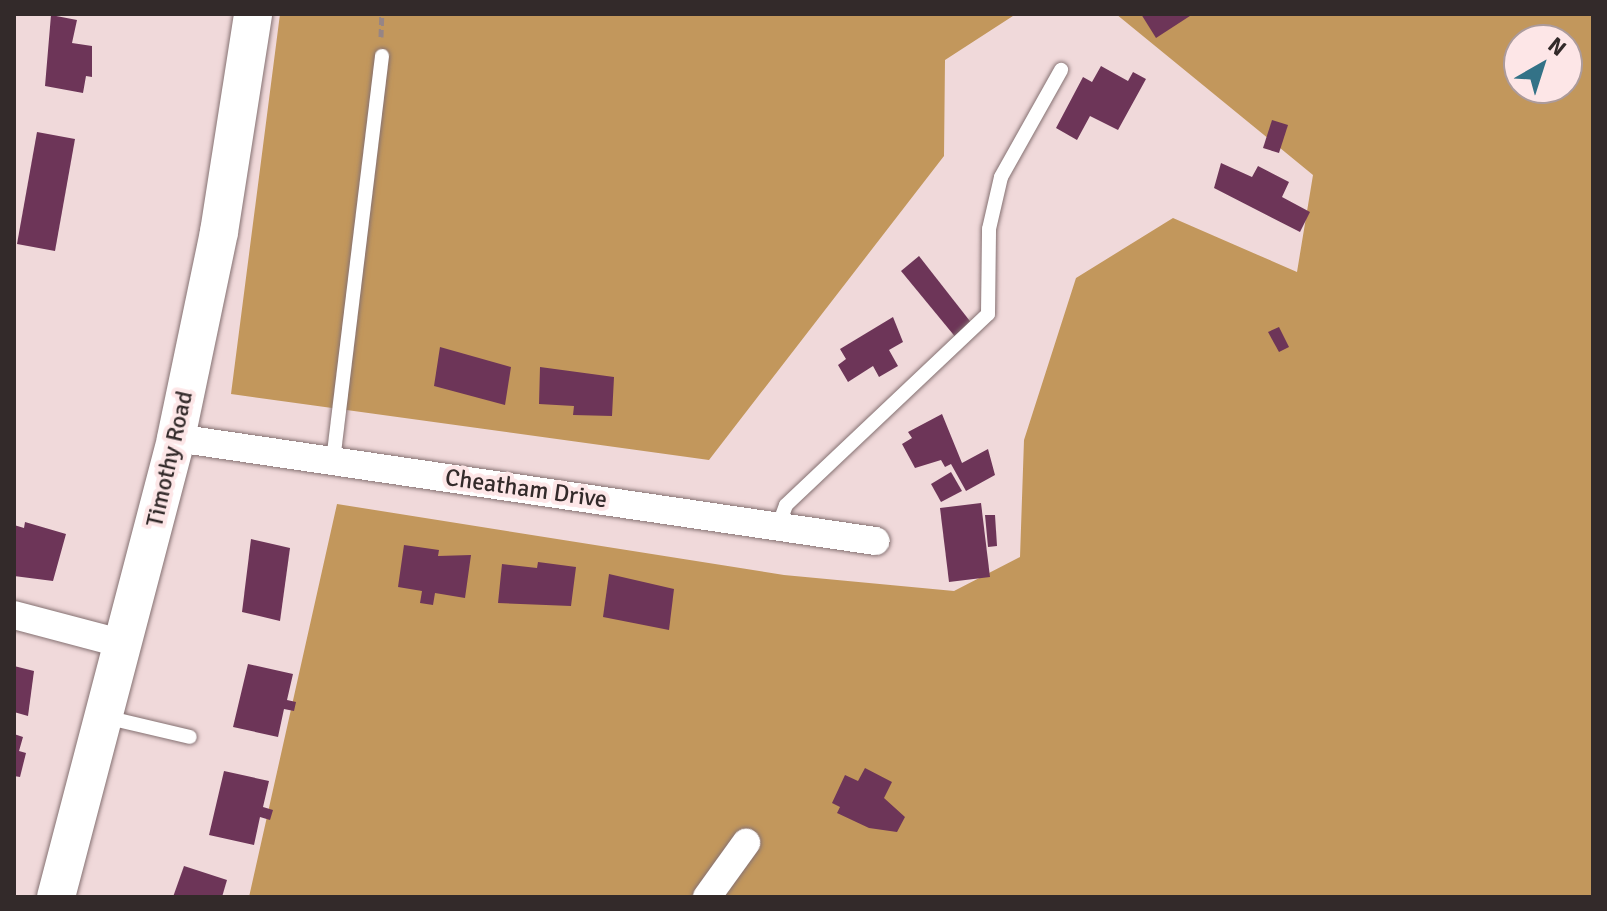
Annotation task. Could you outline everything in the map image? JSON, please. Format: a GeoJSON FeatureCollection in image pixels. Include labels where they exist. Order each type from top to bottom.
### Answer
{"type":"FeatureCollection","features":[{"type":"Feature","properties":{"kind":"main road","name":"Timothy Road"},"geometry":{"type":"LineString","coordinates":[[56,897],[176,438],[219,232],[253,14]]}},
{"type":"Feature","properties":{"kind":"street","name":"Cheatham Drive"},"geometry":{"type":"LineString","coordinates":[[176,438],[875,541]]}},
{"type":"Feature","properties":{"kind":"street"},"geometry":{"type":"LineString","coordinates":[[14,615],[124,644]]}},
{"type":"Feature","properties":{"kind":"street"},"geometry":{"type":"LineString","coordinates":[[707,897],[746,843]]}},
{"type":"Feature","properties":{"kind":"lane"},"geometry":{"type":"LineString","coordinates":[[333,461],[382,56]]}},
{"type":"Feature","properties":{"kind":"lane"},"geometry":{"type":"LineString","coordinates":[[778,527],[786,505],[988,314],[989,229],[1001,177],[1061,70]]}},
{"type":"Feature","properties":{"kind":"lane"},"geometry":{"type":"LineString","coordinates":[[104,717],[190,737]]}},
{"type":"Feature","properties":{"kind":"shaded area"},"geometry":{"type":"Polygon","coordinates":[[[280,14],[1016,14],[945,60],[944,156],[709,460],[231,394],[280,14]]]}},
{"type":"Feature","properties":{"kind":"shaded area"},"geometry":{"type":"Polygon","coordinates":[[[1116,14],[1593,14],[1593,897],[249,897],[337,504],[784,575],[954,591],[1020,557],[1024,440],[1076,278],[1173,218],[1297,272],[1313,175],[1116,14]]]}},
{"type":"Feature","properties":{"kind":"building"},"geometry":{"type":"Polygon","coordinates":[[[1141,14],[1193,14],[1156,38],[1141,14]]]}},
{"type":"Feature","properties":{"kind":"building"},"geometry":{"type":"Polygon","coordinates":[[[51,15],[77,20],[72,43],[92,46],[92,77],[86,76],[83,93],[45,86],[51,15]]]}},
{"type":"Feature","properties":{"kind":"building"},"geometry":{"type":"Polygon","coordinates":[[[1101,66],[1128,81],[1133,72],[1146,79],[1118,130],[1090,116],[1077,140],[1056,128],[1083,77],[1092,82],[1101,66]]]}},
{"type":"Feature","properties":{"kind":"building"},"geometry":{"type":"Polygon","coordinates":[[[1272,120],[1288,125],[1279,153],[1263,148],[1272,120]]]}},
{"type":"Feature","properties":{"kind":"building"},"geometry":{"type":"Polygon","coordinates":[[[37,132],[75,139],[55,251],[17,244],[37,132]]]}},
{"type":"Feature","properties":{"kind":"building"},"geometry":{"type":"Polygon","coordinates":[[[1221,163],[1252,177],[1258,166],[1289,182],[1282,197],[1310,212],[1300,232],[1214,188],[1221,163]]]}},
{"type":"Feature","properties":{"kind":"building"},"geometry":{"type":"Polygon","coordinates":[[[919,256],[973,325],[957,339],[901,271],[919,256]]]}},
{"type":"Feature","properties":{"kind":"building"},"geometry":{"type":"Polygon","coordinates":[[[893,317],[903,342],[889,350],[898,366],[879,377],[873,366],[848,382],[838,365],[846,359],[840,349],[893,317]]]}},
{"type":"Feature","properties":{"kind":"building"},"geometry":{"type":"Polygon","coordinates":[[[1279,327],[1289,347],[1279,352],[1268,332],[1279,327]]]}},
{"type":"Feature","properties":{"kind":"building"},"geometry":{"type":"Polygon","coordinates":[[[440,347],[511,367],[505,405],[434,386],[440,347]]]}},
{"type":"Feature","properties":{"kind":"building"},"geometry":{"type":"Polygon","coordinates":[[[540,367],[614,377],[612,416],[573,415],[574,406],[539,404],[540,367]]]}},
{"type":"Feature","properties":{"kind":"building"},"geometry":{"type":"Polygon","coordinates":[[[942,414],[962,463],[988,449],[995,475],[966,491],[951,464],[945,467],[941,460],[915,468],[902,444],[912,438],[908,432],[942,414]]]}},
{"type":"Feature","properties":{"kind":"building"},"geometry":{"type":"Polygon","coordinates":[[[951,472],[962,491],[941,502],[931,484],[951,472]]]}},
{"type":"Feature","properties":{"kind":"building"},"geometry":{"type":"Polygon","coordinates":[[[981,503],[990,577],[949,582],[940,508],[981,503]]]}},
{"type":"Feature","properties":{"kind":"building"},"geometry":{"type":"Polygon","coordinates":[[[985,515],[995,515],[997,546],[988,547],[985,515]]]}},
{"type":"Feature","properties":{"kind":"building"},"geometry":{"type":"Polygon","coordinates":[[[25,522],[66,534],[53,581],[14,576],[14,525],[24,528],[25,522]]]}},
{"type":"Feature","properties":{"kind":"building"},"geometry":{"type":"Polygon","coordinates":[[[251,539],[290,548],[280,621],[242,612],[251,539]]]}},
{"type":"Feature","properties":{"kind":"building"},"geometry":{"type":"Polygon","coordinates":[[[404,545],[439,550],[438,556],[471,555],[465,598],[435,593],[433,605],[420,603],[422,591],[398,587],[404,545]]]}},
{"type":"Feature","properties":{"kind":"building"},"geometry":{"type":"Polygon","coordinates":[[[538,562],[576,567],[571,606],[498,603],[502,564],[537,568],[538,562]]]}},
{"type":"Feature","properties":{"kind":"building"},"geometry":{"type":"Polygon","coordinates":[[[609,574],[674,589],[669,630],[603,617],[609,574]]]}},
{"type":"Feature","properties":{"kind":"building"},"geometry":{"type":"Polygon","coordinates":[[[248,664],[293,674],[287,700],[296,702],[294,711],[284,709],[278,737],[233,727],[248,664]]]}},
{"type":"Feature","properties":{"kind":"building"},"geometry":{"type":"Polygon","coordinates":[[[14,666],[34,671],[28,716],[14,712],[14,666]]]}},
{"type":"Feature","properties":{"kind":"building"},"geometry":{"type":"Polygon","coordinates":[[[14,734],[23,737],[19,751],[26,753],[20,777],[14,776],[14,734]]]}},
{"type":"Feature","properties":{"kind":"building"},"geometry":{"type":"Polygon","coordinates":[[[865,768],[892,782],[884,798],[905,817],[897,832],[869,828],[837,813],[840,807],[832,803],[845,775],[858,781],[865,768]]]}},
{"type":"Feature","properties":{"kind":"building"},"geometry":{"type":"Polygon","coordinates":[[[224,771],[269,781],[263,807],[273,810],[270,820],[260,817],[254,845],[209,835],[224,771]]]}},
{"type":"Feature","properties":{"kind":"building"},"geometry":{"type":"Polygon","coordinates":[[[184,866],[227,880],[222,897],[173,897],[184,866]]]}}]}
